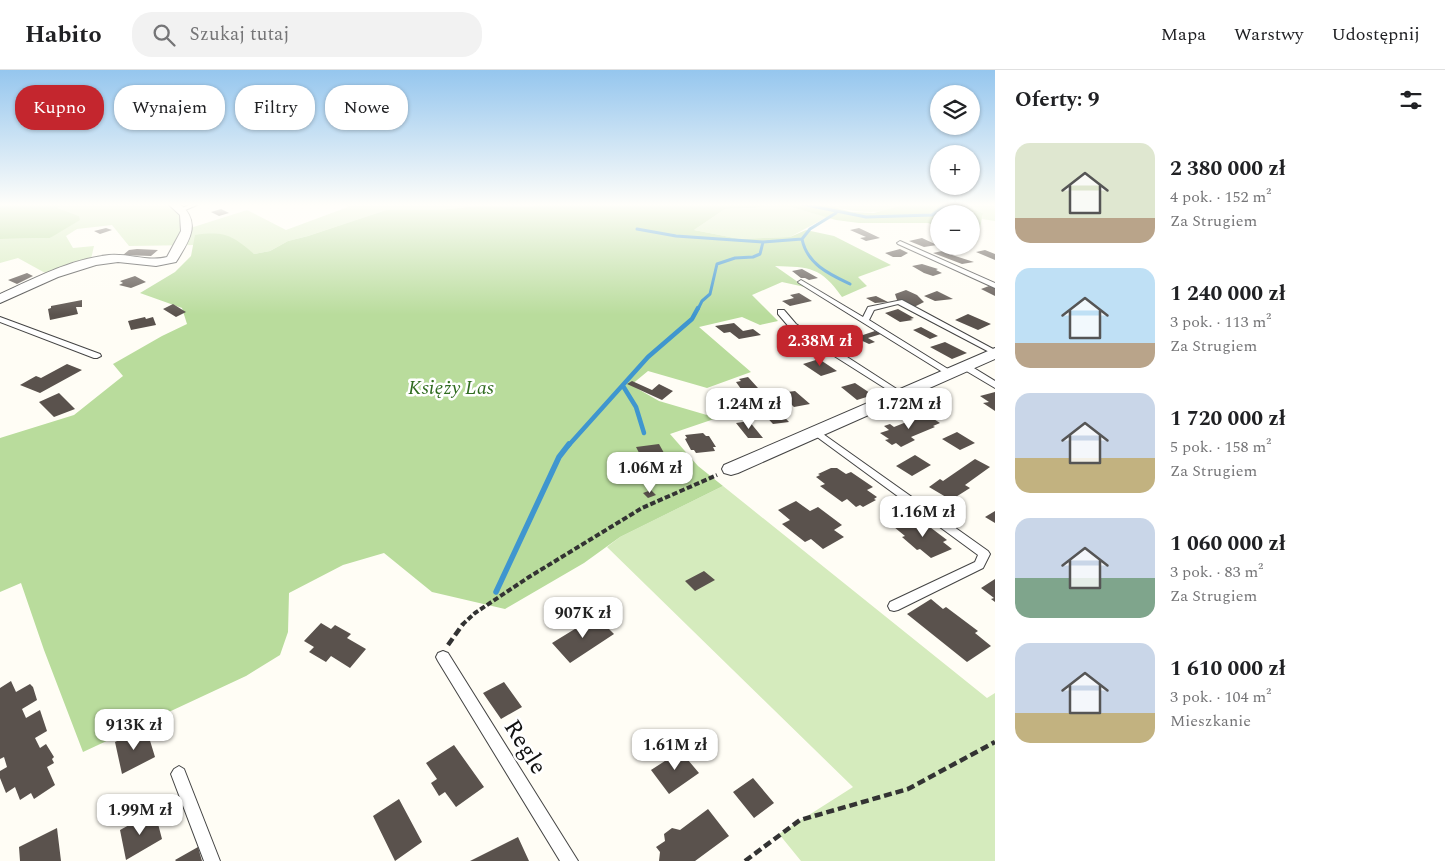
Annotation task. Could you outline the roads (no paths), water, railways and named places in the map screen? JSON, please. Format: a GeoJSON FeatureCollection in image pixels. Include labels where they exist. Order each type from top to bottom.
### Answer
{"type":"FeatureCollection","features":[{"type":"Feature","properties":{"kind":"street"},"geometry":{"type":"LineString","coordinates":[[0,299],[83,264],[111,259],[161,263],[172,259],[182,241]]}},
{"type":"Feature","properties":{"kind":"street"},"geometry":{"type":"LineString","coordinates":[[731,469],[959,371],[995,353]]}},
{"type":"Feature","properties":{"kind":"lane"},"geometry":{"type":"LineString","coordinates":[[900,243],[995,286]]}},
{"type":"Feature","properties":{"kind":"lane"},"geometry":{"type":"LineString","coordinates":[[801,282],[959,371],[995,385]]}},
{"type":"Feature","properties":{"kind":"lane"},"geometry":{"type":"LineString","coordinates":[[866,319],[871,309],[899,302],[995,353]]}},
{"type":"Feature","properties":{"kind":"lane"},"geometry":{"type":"LineString","coordinates":[[781,312],[793,326],[902,396]]}},
{"type":"Feature","properties":{"kind":"lane"},"geometry":{"type":"LineString","coordinates":[[0,319],[97,356]]}},
{"type":"Feature","properties":{"kind":"lane"},"geometry":{"type":"LineString","coordinates":[[816,432],[984,554],[979,564],[894,606]]}},
{"type":"Feature","properties":{"kind":"lane","name":"Regle"},"geometry":{"type":"LineString","coordinates":[[443,657],[570,861]]}},
{"type":"Feature","properties":{"kind":"lane"},"geometry":{"type":"LineString","coordinates":[[179,774],[212,861]]}},
{"type":"Feature","properties":{"kind":"waterway"},"geometry":{"type":"LineString","coordinates":[[747,241],[763,242]]}},
{"type":"Feature","properties":{"kind":"waterway"},"geometry":{"type":"LineString","coordinates":[[763,242],[777,241]]}},
{"type":"Feature","properties":{"kind":"waterway"},"geometry":{"type":"LineString","coordinates":[[803,241],[814,262],[827,272],[850,284]]}},
{"type":"Feature","properties":{"kind":"waterway"},"geometry":{"type":"LineString","coordinates":[[698,309],[702,301],[710,294],[717,264],[735,258],[753,257],[760,254],[763,242]]}},
{"type":"Feature","properties":{"kind":"waterway"},"geometry":{"type":"LineString","coordinates":[[568,446],[648,357],[692,319],[698,308]]}},
{"type":"Feature","properties":{"kind":"waterway"},"geometry":{"type":"LineString","coordinates":[[623,386],[636,407],[644,433]]}},
{"type":"Feature","properties":{"kind":"waterway"},"geometry":{"type":"LineString","coordinates":[[496,592],[559,457],[569,444]]}},
{"type":"Feature","properties":{"kind":"park label","name":"Księży Las"},"geometry":{"type":"Point","coordinates":[451,388]}}]}
